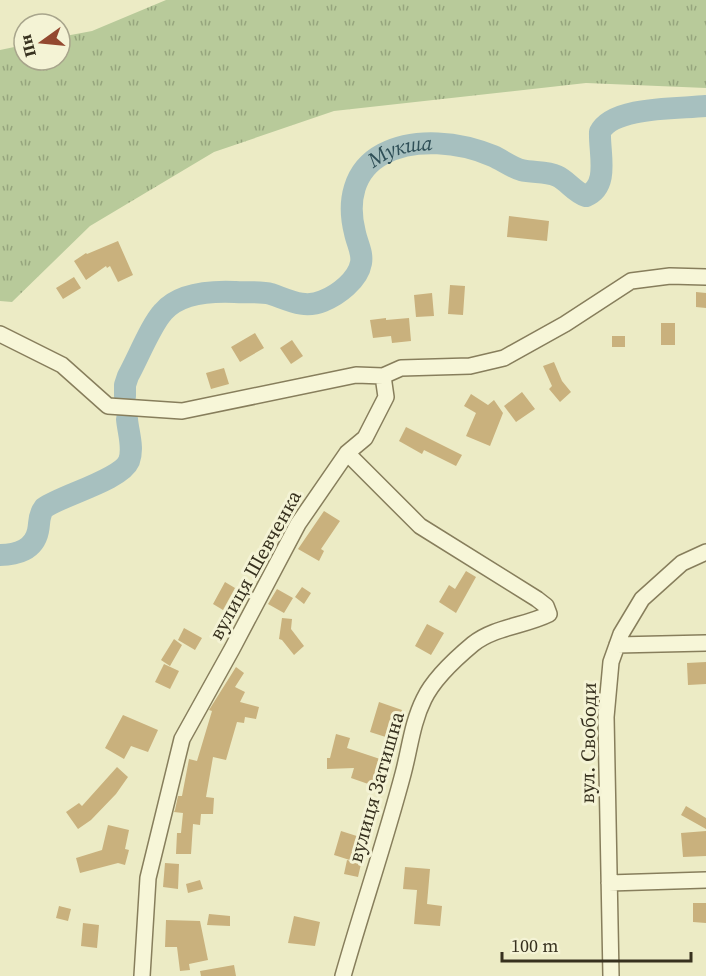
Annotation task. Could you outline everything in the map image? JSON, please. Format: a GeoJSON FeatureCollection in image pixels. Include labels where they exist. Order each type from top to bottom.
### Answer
{"type":"FeatureCollection","features":[{"type":"Feature","properties":{"kind":"street"},"geometry":{"type":"LineString","coordinates":[[0,334],[62,365],[108,406],[182,411],[356,375],[383,376],[401,368],[470,366],[504,358],[565,324],[631,281],[670,276],[706,277]]}},
{"type":"Feature","properties":{"kind":"street","name":"вулиця Шевченка"},"geometry":{"type":"LineString","coordinates":[[141,976],[148,878],[182,739],[298,524],[347,453],[365,438],[386,397],[383,376]]}},
{"type":"Feature","properties":{"kind":"street","name":"вулиця Затишна"},"geometry":{"type":"LineString","coordinates":[[343,976],[404,772],[412,728],[425,697],[450,665],[475,642],[504,630],[536,621],[549,614],[546,606],[537,599],[420,526],[347,453]]}},
{"type":"Feature","properties":{"kind":"street","name":"вул. Свободи"},"geometry":{"type":"LineString","coordinates":[[611,976],[606,717],[611,662],[617,645],[642,600],[682,563],[706,552]]}},
{"type":"Feature","properties":{"kind":"street"},"geometry":{"type":"LineString","coordinates":[[617,645],[706,643]]}},
{"type":"Feature","properties":{"kind":"street"},"geometry":{"type":"LineString","coordinates":[[609,883],[706,880]]}},
{"type":"Feature","properties":{"kind":"green space"},"geometry":{"type":"Polygon","coordinates":[[[166,0],[706,0],[706,88],[586,83],[334,111],[214,152],[90,226],[12,302],[0,301],[0,50],[12,48],[12,72],[72,72],[72,35],[92,31],[166,0]]]}},
{"type":"Feature","properties":{"kind":"building"},"geometry":{"type":"Polygon","coordinates":[[[509,216],[549,221],[547,241],[507,237],[509,216]]]}},
{"type":"Feature","properties":{"kind":"building"},"geometry":{"type":"Polygon","coordinates":[[[118,241],[133,275],[118,282],[110,266],[107,268],[106,266],[86,280],[74,261],[86,253],[118,241]]]}},
{"type":"Feature","properties":{"kind":"building"},"geometry":{"type":"Polygon","coordinates":[[[74,277],[81,288],[63,299],[56,288],[74,277]]]}},
{"type":"Feature","properties":{"kind":"building"},"geometry":{"type":"Polygon","coordinates":[[[450,285],[465,286],[463,315],[448,314],[450,285]]]}},
{"type":"Feature","properties":{"kind":"building"},"geometry":{"type":"Polygon","coordinates":[[[696,292],[706,293],[706,308],[696,307],[696,292]]]}},
{"type":"Feature","properties":{"kind":"building"},"geometry":{"type":"Polygon","coordinates":[[[432,293],[434,316],[416,317],[414,295],[432,293]]]}},
{"type":"Feature","properties":{"kind":"building"},"geometry":{"type":"Polygon","coordinates":[[[386,318],[386,320],[409,318],[411,341],[392,343],[391,336],[373,338],[370,320],[386,318]]]}},
{"type":"Feature","properties":{"kind":"building"},"geometry":{"type":"Polygon","coordinates":[[[661,323],[675,323],[675,345],[661,345],[661,323]]]}},
{"type":"Feature","properties":{"kind":"building"},"geometry":{"type":"Polygon","coordinates":[[[255,333],[264,348],[240,362],[231,347],[255,333]]]}},
{"type":"Feature","properties":{"kind":"building"},"geometry":{"type":"Polygon","coordinates":[[[612,336],[625,336],[625,347],[612,347],[612,336]]]}},
{"type":"Feature","properties":{"kind":"building"},"geometry":{"type":"Polygon","coordinates":[[[292,340],[303,356],[291,364],[280,348],[292,340]]]}},
{"type":"Feature","properties":{"kind":"building"},"geometry":{"type":"Polygon","coordinates":[[[554,362],[562,381],[571,392],[560,402],[549,389],[552,386],[543,366],[554,362]]]}},
{"type":"Feature","properties":{"kind":"building"},"geometry":{"type":"Polygon","coordinates":[[[224,368],[229,384],[211,389],[206,373],[224,368]]]}},
{"type":"Feature","properties":{"kind":"building"},"geometry":{"type":"Polygon","coordinates":[[[522,392],[535,409],[516,422],[504,406],[522,392]]]}},
{"type":"Feature","properties":{"kind":"building"},"geometry":{"type":"Polygon","coordinates":[[[471,394],[488,405],[494,400],[503,413],[490,446],[466,436],[476,413],[464,406],[471,394]]]}},
{"type":"Feature","properties":{"kind":"building"},"geometry":{"type":"Polygon","coordinates":[[[406,427],[462,455],[456,466],[424,450],[422,454],[399,441],[406,427]]]}},
{"type":"Feature","properties":{"kind":"building"},"geometry":{"type":"Polygon","coordinates":[[[324,511],[340,521],[321,549],[324,551],[319,561],[298,549],[324,511]]]}},
{"type":"Feature","properties":{"kind":"building"},"geometry":{"type":"Polygon","coordinates":[[[466,571],[476,577],[456,613],[439,602],[449,585],[455,589],[466,571]]]}},
{"type":"Feature","properties":{"kind":"building"},"geometry":{"type":"Polygon","coordinates":[[[225,582],[235,588],[223,610],[213,604],[225,582]]]}},
{"type":"Feature","properties":{"kind":"building"},"geometry":{"type":"Polygon","coordinates":[[[302,587],[311,593],[304,604],[295,597],[302,587]]]}},
{"type":"Feature","properties":{"kind":"building"},"geometry":{"type":"Polygon","coordinates":[[[277,589],[293,598],[284,613],[268,604],[277,589]]]}},
{"type":"Feature","properties":{"kind":"building"},"geometry":{"type":"Polygon","coordinates":[[[282,618],[292,619],[291,629],[304,646],[294,655],[279,639],[282,618]]]}},
{"type":"Feature","properties":{"kind":"building"},"geometry":{"type":"Polygon","coordinates":[[[427,624],[444,633],[431,655],[415,646],[427,624]]]}},
{"type":"Feature","properties":{"kind":"building"},"geometry":{"type":"Polygon","coordinates":[[[184,628],[202,638],[195,650],[178,640],[184,628]]]}},
{"type":"Feature","properties":{"kind":"building"},"geometry":{"type":"Polygon","coordinates":[[[174,639],[182,645],[170,666],[161,660],[174,639]]]}},
{"type":"Feature","properties":{"kind":"building"},"geometry":{"type":"Polygon","coordinates":[[[706,662],[706,684],[688,685],[687,663],[706,662]]]}},
{"type":"Feature","properties":{"kind":"building"},"geometry":{"type":"Polygon","coordinates":[[[164,664],[179,671],[170,689],[155,682],[164,664]]]}},
{"type":"Feature","properties":{"kind":"building"},"geometry":{"type":"Polygon","coordinates":[[[236,667],[244,673],[235,687],[245,692],[240,702],[259,707],[256,719],[245,717],[244,723],[237,722],[226,760],[213,757],[206,797],[214,798],[213,814],[201,814],[200,825],[193,824],[191,854],[176,854],[177,833],[181,833],[183,813],[174,812],[178,796],[182,796],[189,759],[197,761],[212,711],[209,710],[236,667]]]}},
{"type":"Feature","properties":{"kind":"building"},"geometry":{"type":"Polygon","coordinates":[[[379,702],[402,710],[392,739],[370,732],[379,702]]]}},
{"type":"Feature","properties":{"kind":"building"},"geometry":{"type":"Polygon","coordinates":[[[123,715],[158,730],[148,752],[131,746],[124,759],[105,748],[123,715]]]}},
{"type":"Feature","properties":{"kind":"building"},"geometry":{"type":"Polygon","coordinates":[[[336,734],[350,738],[347,748],[383,760],[374,786],[351,778],[354,768],[327,769],[327,758],[330,758],[336,734]]]}},
{"type":"Feature","properties":{"kind":"building"},"geometry":{"type":"Polygon","coordinates":[[[117,767],[128,777],[116,794],[91,820],[78,829],[66,812],[79,803],[82,806],[117,767]]]}},
{"type":"Feature","properties":{"kind":"building"},"geometry":{"type":"Polygon","coordinates":[[[686,806],[706,818],[706,829],[681,815],[686,806]]]}},
{"type":"Feature","properties":{"kind":"building"},"geometry":{"type":"Polygon","coordinates":[[[108,825],[129,830],[125,849],[129,850],[125,865],[118,863],[80,873],[76,858],[102,850],[108,825]]]}},
{"type":"Feature","properties":{"kind":"building"},"geometry":{"type":"Polygon","coordinates":[[[341,831],[363,838],[356,862],[334,855],[341,831]]]}},
{"type":"Feature","properties":{"kind":"building"},"geometry":{"type":"Polygon","coordinates":[[[706,831],[706,856],[683,857],[681,833],[706,831]]]}},
{"type":"Feature","properties":{"kind":"building"},"geometry":{"type":"Polygon","coordinates":[[[347,860],[361,864],[358,877],[344,874],[347,860]]]}},
{"type":"Feature","properties":{"kind":"building"},"geometry":{"type":"Polygon","coordinates":[[[165,863],[179,864],[178,889],[163,887],[165,863]]]}},
{"type":"Feature","properties":{"kind":"building"},"geometry":{"type":"Polygon","coordinates":[[[405,867],[430,869],[427,904],[442,906],[440,926],[414,924],[417,890],[403,889],[405,867]]]}},
{"type":"Feature","properties":{"kind":"building"},"geometry":{"type":"Polygon","coordinates":[[[200,880],[203,889],[188,893],[186,884],[200,880]]]}},
{"type":"Feature","properties":{"kind":"building"},"geometry":{"type":"Polygon","coordinates":[[[693,903],[706,903],[706,923],[693,922],[693,903]]]}},
{"type":"Feature","properties":{"kind":"building"},"geometry":{"type":"Polygon","coordinates":[[[59,906],[71,909],[68,921],[56,918],[59,906]]]}},
{"type":"Feature","properties":{"kind":"building"},"geometry":{"type":"Polygon","coordinates":[[[209,914],[230,916],[230,926],[207,925],[209,914]]]}},
{"type":"Feature","properties":{"kind":"building"},"geometry":{"type":"Polygon","coordinates":[[[294,916],[320,922],[315,946],[288,943],[294,916]]]}},
{"type":"Feature","properties":{"kind":"building"},"geometry":{"type":"Polygon","coordinates":[[[166,920],[200,921],[208,960],[189,964],[190,970],[180,971],[177,947],[165,947],[166,920]]]}},
{"type":"Feature","properties":{"kind":"building"},"geometry":{"type":"Polygon","coordinates":[[[83,923],[99,925],[97,948],[81,946],[83,923]]]}},
{"type":"Feature","properties":{"kind":"building"},"geometry":{"type":"Polygon","coordinates":[[[234,965],[236,976],[201,976],[200,971],[234,965]]]}},
{"type":"Feature","properties":{"kind":"waterway","name":"Мукша"},"geometry":{"type":"LineString","coordinates":[[125,396],[128,376],[149,333],[163,312],[178,301],[196,294],[258,292],[309,304],[329,298],[347,286],[356,275],[361,259],[353,221],[352,199],[359,178],[365,169],[383,154],[423,143],[466,147],[493,156],[521,170],[557,176],[586,196],[598,185],[601,177],[600,132],[607,124],[618,117],[648,110],[706,106]]}},
{"type":"Feature","properties":{"kind":"waterway","name":"Мукша"},"geometry":{"type":"LineString","coordinates":[[0,555],[13,554],[33,543],[44,508],[103,481],[124,468],[129,461],[131,451],[127,419]]}}]}
